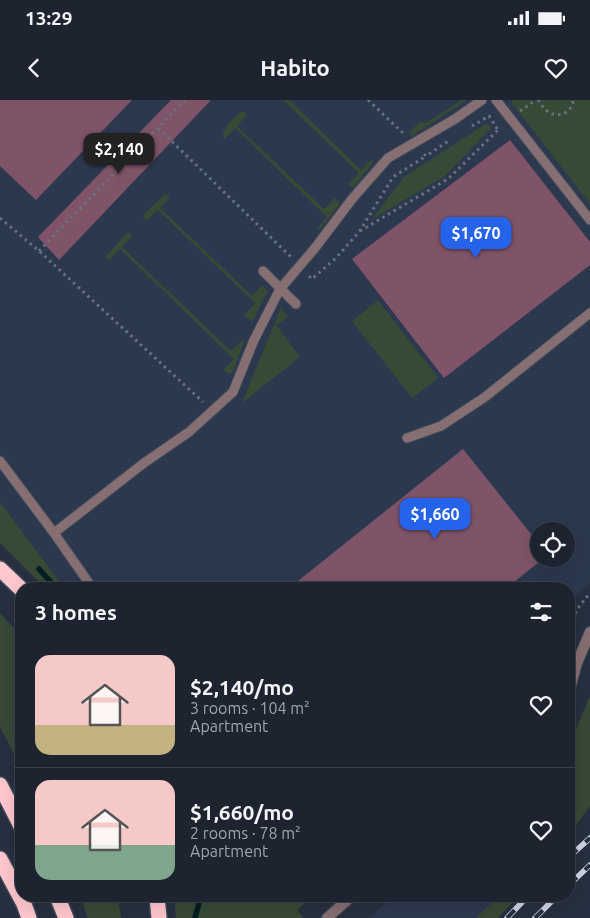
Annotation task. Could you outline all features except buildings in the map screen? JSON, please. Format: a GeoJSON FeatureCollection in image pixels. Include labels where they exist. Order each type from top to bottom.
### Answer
{"type":"FeatureCollection","features":[{"type":"Feature","properties":{"kind":"highway"},"geometry":{"type":"LineString","coordinates":[[0,569],[15,583]]}},
{"type":"Feature","properties":{"kind":"highway"},"geometry":{"type":"LineString","coordinates":[[0,785],[15,814]]}},
{"type":"Feature","properties":{"kind":"highway"},"geometry":{"type":"LineString","coordinates":[[0,859],[15,887]]}},
{"type":"Feature","properties":{"kind":"highway"},"geometry":{"type":"LineString","coordinates":[[23,902],[29,918]]}},
{"type":"Feature","properties":{"kind":"highway"},"geometry":{"type":"LineString","coordinates":[[59,902],[66,918]]}},
{"type":"Feature","properties":{"kind":"highway"},"geometry":{"type":"LineString","coordinates":[[158,902],[159,918]]}},
{"type":"Feature","properties":{"kind":"street"},"geometry":{"type":"LineString","coordinates":[[575,670],[590,632]]}},
{"type":"Feature","properties":{"kind":"street"},"geometry":{"type":"LineString","coordinates":[[327,918],[345,902]]}},
{"type":"Feature","properties":{"kind":"lane"},"geometry":{"type":"LineString","coordinates":[[54,533],[144,463],[188,432],[233,392],[254,340],[280,289],[352,198],[388,158],[482,100]]}},
{"type":"Feature","properties":{"kind":"lane"},"geometry":{"type":"LineString","coordinates":[[496,100],[590,220]]}},
{"type":"Feature","properties":{"kind":"lane"},"geometry":{"type":"LineString","coordinates":[[263,271],[296,304]]}},
{"type":"Feature","properties":{"kind":"lane"},"geometry":{"type":"LineString","coordinates":[[407,438],[441,426],[485,397],[590,313]]}},
{"type":"Feature","properties":{"kind":"lane"},"geometry":{"type":"LineString","coordinates":[[0,461],[88,582]]}},
{"type":"Feature","properties":{"kind":"path"},"geometry":{"type":"LineString","coordinates":[[39,251],[185,100]]}},
{"type":"Feature","properties":{"kind":"path"},"geometry":{"type":"LineString","coordinates":[[538,100],[545,110],[554,115],[564,114],[573,106],[573,100]]}},
{"type":"Feature","properties":{"kind":"path"},"geometry":{"type":"LineString","coordinates":[[158,128],[312,279],[336,258],[359,232],[393,177],[426,156]]}},
{"type":"Feature","properties":{"kind":"path"},"geometry":{"type":"LineString","coordinates":[[359,232],[448,179],[498,130]]}},
{"type":"Feature","properties":{"kind":"path"},"geometry":{"type":"LineString","coordinates":[[0,218],[39,251],[206,404]]}},
{"type":"Feature","properties":{"kind":"path"},"geometry":{"type":"LineString","coordinates":[[575,614],[590,593]]}},
{"type":"Feature","properties":{"kind":"shaded area"},"geometry":{"type":"Polygon","coordinates":[[[0,100],[590,100],[590,583],[575,596],[575,582],[60,582],[0,502],[0,100]]]}},
{"type":"Feature","properties":{"kind":"shaded area"},"geometry":{"type":"Polygon","coordinates":[[[387,902],[494,902],[476,918],[369,918],[387,902]]]}},
{"type":"Feature","properties":{"kind":"green space"},"geometry":{"type":"Polygon","coordinates":[[[283,100],[289,100],[361,170],[372,159],[374,161],[354,187],[348,184],[359,173],[283,100]]]}},
{"type":"Feature","properties":{"kind":"green space"},"geometry":{"type":"Polygon","coordinates":[[[461,100],[467,100],[412,136],[409,133],[419,122],[426,123],[461,100]]]}},
{"type":"Feature","properties":{"kind":"green space"},"geometry":{"type":"Polygon","coordinates":[[[513,100],[590,100],[590,204],[512,103],[513,100]]]}},
{"type":"Feature","properties":{"kind":"green space"},"geometry":{"type":"Polygon","coordinates":[[[240,112],[245,112],[247,115],[237,126],[324,209],[335,198],[339,201],[339,205],[320,229],[316,229],[327,217],[235,128],[224,139],[225,128],[240,112]]]}},
{"type":"Feature","properties":{"kind":"green space"},"geometry":{"type":"Polygon","coordinates":[[[487,123],[491,128],[445,176],[371,220],[404,177],[487,123]]]}},
{"type":"Feature","properties":{"kind":"green space"},"geometry":{"type":"Polygon","coordinates":[[[165,194],[170,197],[160,208],[252,296],[262,285],[268,292],[252,321],[244,315],[255,303],[158,210],[146,221],[143,218],[145,213],[165,194]]]}},
{"type":"Feature","properties":{"kind":"green space"},"geometry":{"type":"Polygon","coordinates":[[[128,232],[133,235],[122,247],[231,351],[242,340],[244,342],[232,373],[223,370],[234,359],[120,249],[108,261],[106,256],[128,232]]]}},
{"type":"Feature","properties":{"kind":"green space"},"geometry":{"type":"Polygon","coordinates":[[[378,300],[438,378],[412,398],[352,321],[378,300]]]}},
{"type":"Feature","properties":{"kind":"green space"},"geometry":{"type":"Polygon","coordinates":[[[281,307],[288,317],[276,325],[300,357],[242,403],[281,307]]]}},
{"type":"Feature","properties":{"kind":"green space"},"geometry":{"type":"Polygon","coordinates":[[[0,502],[60,582],[39,582],[0,543],[0,502]]]}},
{"type":"Feature","properties":{"kind":"green space"},"geometry":{"type":"Polygon","coordinates":[[[0,613],[15,629],[15,756],[0,727],[0,613]]]}},
{"type":"Feature","properties":{"kind":"green space"},"geometry":{"type":"Polygon","coordinates":[[[590,696],[590,806],[575,826],[575,730],[590,696]]]}},
{"type":"Feature","properties":{"kind":"green space"},"geometry":{"type":"Polygon","coordinates":[[[82,902],[119,902],[121,918],[88,918],[82,902]]]}},
{"type":"Feature","properties":{"kind":"green space"},"geometry":{"type":"Polygon","coordinates":[[[175,902],[306,902],[297,910],[304,918],[176,918],[175,902]]]}},
{"type":"Feature","properties":{"kind":"green space"},"geometry":{"type":"Polygon","coordinates":[[[493,902],[513,902],[498,918],[476,918],[493,902]]]}},
{"type":"Feature","properties":{"kind":"waterway"},"geometry":{"type":"LineString","coordinates":[[39,569],[51,582]]}},
{"type":"Feature","properties":{"kind":"waterway"},"geometry":{"type":"LineString","coordinates":[[195,918],[199,902]]}},
{"type":"Feature","properties":{"kind":"railway"},"geometry":{"type":"LineString","coordinates":[[575,852],[590,838]]}},
{"type":"Feature","properties":{"kind":"railway"},"geometry":{"type":"LineString","coordinates":[[575,879],[590,865]]}},
{"type":"Feature","properties":{"kind":"railway"},"geometry":{"type":"LineString","coordinates":[[507,918],[522,902]]}},
{"type":"Feature","properties":{"kind":"railway"},"geometry":{"type":"LineString","coordinates":[[535,918],[551,902]]}}]}
